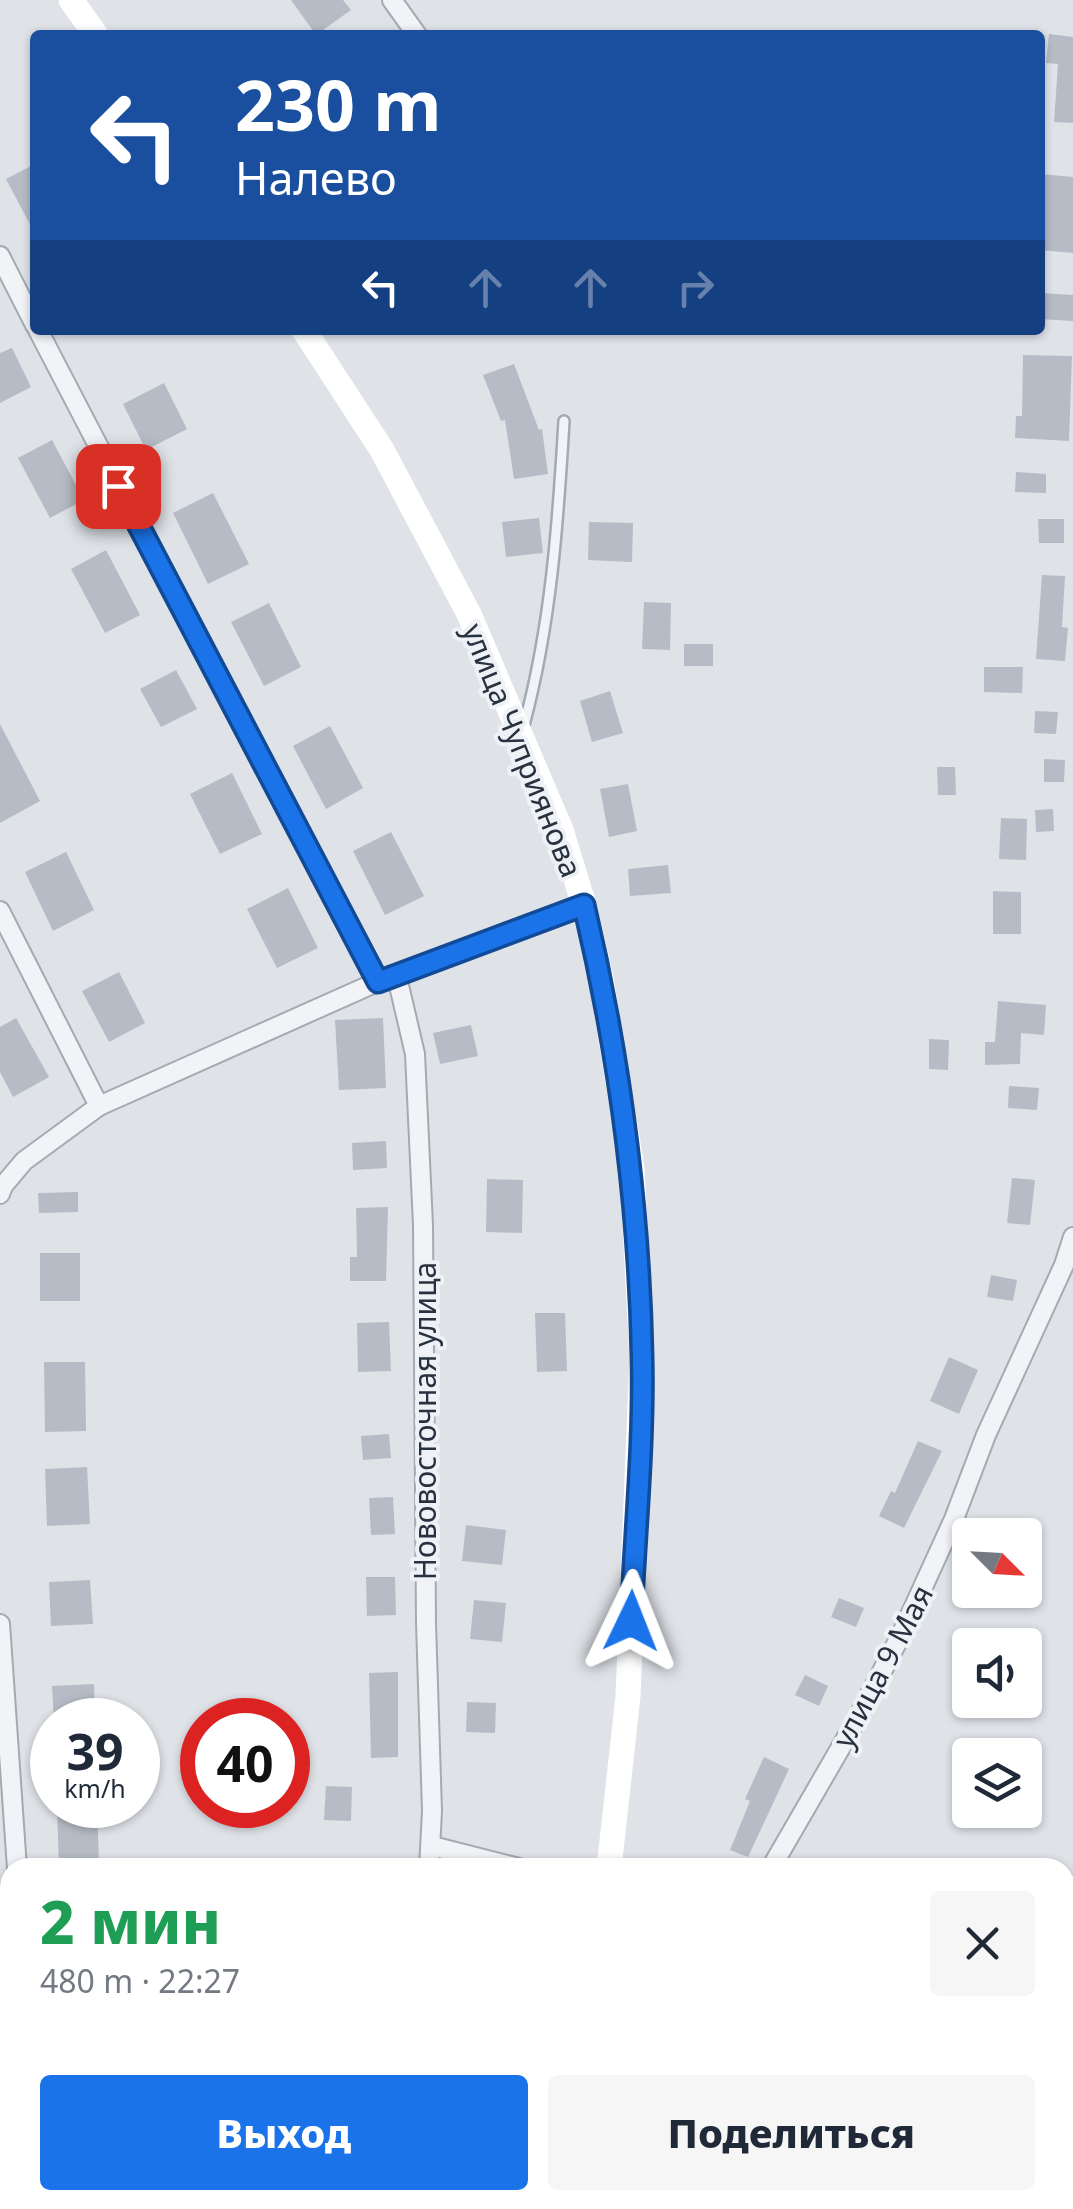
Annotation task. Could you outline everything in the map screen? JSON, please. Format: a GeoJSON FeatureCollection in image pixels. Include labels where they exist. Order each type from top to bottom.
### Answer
{"type":"FeatureCollection","features":[{"type":"Feature","properties":{"kind":"street"},"geometry":{"type":"LineString","coordinates":[[72,0],[93,30]]}},
{"type":"Feature","properties":{"kind":"street"},"geometry":{"type":"LineString","coordinates":[[392,0],[413,30]]}},
{"type":"Feature","properties":{"kind":"street"},"geometry":{"type":"LineString","coordinates":[[0,256],[30,315]]}},
{"type":"Feature","properties":{"kind":"street"},"geometry":{"type":"LineString","coordinates":[[40,335],[378,982]]}},
{"type":"Feature","properties":{"kind":"street","name":"улица Чуприянова"},"geometry":{"type":"LineString","coordinates":[[307,335],[382,450],[469,614],[560,830],[584,905],[601,978],[632,1168],[642,1358],[628,1696],[610,1858]]}},
{"type":"Feature","properties":{"kind":"street"},"geometry":{"type":"LineString","coordinates":[[0,1194],[2,1186],[24,1161],[98,1106],[378,982],[584,905]]}},
{"type":"Feature","properties":{"kind":"street"},"geometry":{"type":"LineString","coordinates":[[0,911],[98,1106]]}},
{"type":"Feature","properties":{"kind":"street","name":"Нововосточная улица"},"geometry":{"type":"LineString","coordinates":[[396,977],[414,1054],[418,1109],[430,1858]]}},
{"type":"Feature","properties":{"kind":"street","name":"улица 9 Мая"},"geometry":{"type":"LineString","coordinates":[[777,1858],[901,1635],[940,1554],[994,1417],[1072,1245]]}},
{"type":"Feature","properties":{"kind":"street"},"geometry":{"type":"LineString","coordinates":[[0,1624],[16,1858]]}},
{"type":"Feature","properties":{"kind":"street"},"geometry":{"type":"LineString","coordinates":[[432,1846],[479,1858]]}},
{"type":"Feature","properties":{"kind":"lane"},"geometry":{"type":"LineString","coordinates":[[522,734],[536,681],[556,552],[564,421]]}},
{"type":"Feature","properties":{"kind":"building"},"geometry":{"type":"Polygon","coordinates":[[[291,0],[343,0],[351,10],[323,30],[312,30],[291,0]]]}},
{"type":"Feature","properties":{"kind":"building"},"geometry":{"type":"Polygon","coordinates":[[[1049,34],[1073,37],[1073,123],[1054,122],[1058,64],[1046,63],[1049,34]]]}},
{"type":"Feature","properties":{"kind":"building"},"geometry":{"type":"Polygon","coordinates":[[[30,167],[30,225],[6,179],[30,167]]]}},
{"type":"Feature","properties":{"kind":"building"},"geometry":{"type":"Polygon","coordinates":[[[1045,174],[1073,177],[1073,253],[1045,250],[1045,174]]]}},
{"type":"Feature","properties":{"kind":"building"},"geometry":{"type":"Polygon","coordinates":[[[1045,293],[1073,295],[1073,321],[1045,319],[1045,293]]]}},
{"type":"Feature","properties":{"kind":"building"},"geometry":{"type":"Polygon","coordinates":[[[12,348],[31,387],[0,403],[0,353],[12,348]]]}},
{"type":"Feature","properties":{"kind":"building"},"geometry":{"type":"Polygon","coordinates":[[[1023,355],[1072,356],[1069,441],[1015,438],[1016,416],[1022,416],[1023,355]]]}},
{"type":"Feature","properties":{"kind":"building"},"geometry":{"type":"Polygon","coordinates":[[[514,364],[539,430],[542,429],[548,474],[514,479],[505,420],[501,421],[483,375],[514,364]]]}},
{"type":"Feature","properties":{"kind":"building"},"geometry":{"type":"Polygon","coordinates":[[[164,383],[187,429],[146,450],[123,404],[164,383]]]}},
{"type":"Feature","properties":{"kind":"building"},"geometry":{"type":"Polygon","coordinates":[[[52,440],[84,500],[50,518],[18,458],[52,440]]]}},
{"type":"Feature","properties":{"kind":"building"},"geometry":{"type":"Polygon","coordinates":[[[1016,472],[1046,474],[1046,493],[1015,492],[1016,472]]]}},
{"type":"Feature","properties":{"kind":"building"},"geometry":{"type":"Polygon","coordinates":[[[213,493],[249,564],[208,584],[173,513],[213,493]]]}},
{"type":"Feature","properties":{"kind":"building"},"geometry":{"type":"Polygon","coordinates":[[[539,518],[543,553],[506,557],[502,522],[539,518]]]}},
{"type":"Feature","properties":{"kind":"building"},"geometry":{"type":"Polygon","coordinates":[[[1038,519],[1064,519],[1064,543],[1039,543],[1038,519]]]}},
{"type":"Feature","properties":{"kind":"building"},"geometry":{"type":"Polygon","coordinates":[[[589,522],[633,523],[632,562],[588,560],[589,522]]]}},
{"type":"Feature","properties":{"kind":"building"},"geometry":{"type":"Polygon","coordinates":[[[106,550],[140,615],[105,633],[71,569],[106,550]]]}},
{"type":"Feature","properties":{"kind":"building"},"geometry":{"type":"Polygon","coordinates":[[[1042,575],[1065,576],[1065,661],[1036,659],[1042,575]]]}},
{"type":"Feature","properties":{"kind":"building"},"geometry":{"type":"Polygon","coordinates":[[[644,602],[671,603],[670,650],[642,649],[644,602]]]}},
{"type":"Feature","properties":{"kind":"building"},"geometry":{"type":"Polygon","coordinates":[[[269,603],[301,667],[264,686],[231,622],[269,603]]]}},
{"type":"Feature","properties":{"kind":"building"},"geometry":{"type":"Polygon","coordinates":[[[684,644],[713,644],[713,666],[684,666],[684,644]]]}},
{"type":"Feature","properties":{"kind":"building"},"geometry":{"type":"Polygon","coordinates":[[[984,667],[1023,667],[1022,693],[984,692],[984,667]]]}},
{"type":"Feature","properties":{"kind":"building"},"geometry":{"type":"Polygon","coordinates":[[[176,670],[197,709],[161,727],[140,689],[176,670]]]}},
{"type":"Feature","properties":{"kind":"building"},"geometry":{"type":"Polygon","coordinates":[[[610,691],[623,733],[592,742],[580,701],[610,691]]]}},
{"type":"Feature","properties":{"kind":"building"},"geometry":{"type":"Polygon","coordinates":[[[1035,711],[1058,712],[1056,734],[1034,733],[1035,711]]]}},
{"type":"Feature","properties":{"kind":"building"},"geometry":{"type":"Polygon","coordinates":[[[0,724],[40,801],[0,823],[0,724]]]}},
{"type":"Feature","properties":{"kind":"building"},"geometry":{"type":"Polygon","coordinates":[[[330,726],[363,788],[326,809],[293,746],[330,726]]]}},
{"type":"Feature","properties":{"kind":"building"},"geometry":{"type":"Polygon","coordinates":[[[1044,759],[1065,760],[1064,782],[1044,782],[1044,759]]]}},
{"type":"Feature","properties":{"kind":"building"},"geometry":{"type":"Polygon","coordinates":[[[937,767],[955,767],[956,795],[938,795],[937,767]]]}},
{"type":"Feature","properties":{"kind":"building"},"geometry":{"type":"Polygon","coordinates":[[[232,773],[262,834],[220,854],[190,794],[232,773]]]}},
{"type":"Feature","properties":{"kind":"building"},"geometry":{"type":"Polygon","coordinates":[[[628,784],[637,831],[609,837],[600,789],[628,784]]]}},
{"type":"Feature","properties":{"kind":"building"},"geometry":{"type":"Polygon","coordinates":[[[1053,809],[1054,831],[1036,832],[1035,810],[1053,809]]]}},
{"type":"Feature","properties":{"kind":"building"},"geometry":{"type":"Polygon","coordinates":[[[1001,818],[1027,819],[1026,860],[999,859],[1001,818]]]}},
{"type":"Feature","properties":{"kind":"building"},"geometry":{"type":"Polygon","coordinates":[[[391,832],[424,896],[385,915],[353,851],[391,832]]]}},
{"type":"Feature","properties":{"kind":"building"},"geometry":{"type":"Polygon","coordinates":[[[66,852],[94,910],[53,931],[25,872],[66,852]]]}},
{"type":"Feature","properties":{"kind":"building"},"geometry":{"type":"Polygon","coordinates":[[[668,865],[671,893],[630,896],[628,869],[668,865]]]}},
{"type":"Feature","properties":{"kind":"building"},"geometry":{"type":"Polygon","coordinates":[[[288,888],[318,948],[277,968],[247,909],[288,888]]]}},
{"type":"Feature","properties":{"kind":"building"},"geometry":{"type":"Polygon","coordinates":[[[993,891],[1021,892],[1021,934],[993,934],[993,891]]]}},
{"type":"Feature","properties":{"kind":"building"},"geometry":{"type":"Polygon","coordinates":[[[119,972],[145,1023],[109,1042],[82,991],[119,972]]]}},
{"type":"Feature","properties":{"kind":"building"},"geometry":{"type":"Polygon","coordinates":[[[998,1001],[1046,1005],[1044,1035],[1021,1033],[1020,1064],[985,1065],[985,1042],[995,1042],[998,1001]]]}},
{"type":"Feature","properties":{"kind":"building"},"geometry":{"type":"Polygon","coordinates":[[[16,1018],[49,1077],[13,1097],[0,1072],[0,1027],[16,1018]]]}},
{"type":"Feature","properties":{"kind":"building"},"geometry":{"type":"Polygon","coordinates":[[[383,1018],[386,1088],[339,1090],[335,1020],[383,1018]]]}},
{"type":"Feature","properties":{"kind":"building"},"geometry":{"type":"Polygon","coordinates":[[[471,1025],[478,1056],[440,1064],[433,1033],[471,1025]]]}},
{"type":"Feature","properties":{"kind":"building"},"geometry":{"type":"Polygon","coordinates":[[[929,1039],[949,1040],[948,1070],[929,1069],[929,1039]]]}},
{"type":"Feature","properties":{"kind":"building"},"geometry":{"type":"Polygon","coordinates":[[[1009,1086],[1039,1088],[1037,1110],[1008,1108],[1009,1086]]]}},
{"type":"Feature","properties":{"kind":"building"},"geometry":{"type":"Polygon","coordinates":[[[386,1141],[387,1168],[353,1170],[352,1143],[386,1141]]]}},
{"type":"Feature","properties":{"kind":"building"},"geometry":{"type":"Polygon","coordinates":[[[1012,1178],[1035,1180],[1030,1225],[1007,1223],[1012,1178]]]}},
{"type":"Feature","properties":{"kind":"building"},"geometry":{"type":"Polygon","coordinates":[[[487,1179],[523,1180],[522,1233],[486,1232],[487,1179]]]}},
{"type":"Feature","properties":{"kind":"building"},"geometry":{"type":"Polygon","coordinates":[[[78,1192],[78,1212],[39,1213],[38,1193],[78,1192]]]}},
{"type":"Feature","properties":{"kind":"building"},"geometry":{"type":"Polygon","coordinates":[[[388,1207],[386,1281],[350,1281],[350,1257],[357,1257],[356,1208],[388,1207]]]}},
{"type":"Feature","properties":{"kind":"building"},"geometry":{"type":"Polygon","coordinates":[[[40,1253],[80,1253],[80,1301],[40,1301],[40,1253]]]}},
{"type":"Feature","properties":{"kind":"building"},"geometry":{"type":"Polygon","coordinates":[[[991,1275],[1017,1280],[1013,1301],[987,1297],[991,1275]]]}},
{"type":"Feature","properties":{"kind":"building"},"geometry":{"type":"Polygon","coordinates":[[[535,1313],[565,1313],[567,1371],[537,1372],[535,1313]]]}},
{"type":"Feature","properties":{"kind":"building"},"geometry":{"type":"Polygon","coordinates":[[[389,1322],[391,1371],[358,1372],[357,1323],[389,1322]]]}},
{"type":"Feature","properties":{"kind":"building"},"geometry":{"type":"Polygon","coordinates":[[[949,1357],[978,1370],[959,1414],[930,1401],[949,1357]]]}},
{"type":"Feature","properties":{"kind":"building"},"geometry":{"type":"Polygon","coordinates":[[[44,1362],[85,1362],[86,1431],[45,1432],[44,1362]]]}},
{"type":"Feature","properties":{"kind":"building"},"geometry":{"type":"Polygon","coordinates":[[[389,1434],[391,1458],[363,1460],[361,1436],[389,1434]]]}},
{"type":"Feature","properties":{"kind":"building"},"geometry":{"type":"Polygon","coordinates":[[[918,1441],[942,1451],[904,1528],[879,1516],[891,1491],[895,1493],[918,1441]]]}},
{"type":"Feature","properties":{"kind":"building"},"geometry":{"type":"Polygon","coordinates":[[[87,1467],[90,1524],[47,1526],[45,1469],[87,1467]]]}},
{"type":"Feature","properties":{"kind":"building"},"geometry":{"type":"Polygon","coordinates":[[[393,1497],[395,1534],[371,1535],[369,1498],[393,1497]]]}},
{"type":"Feature","properties":{"kind":"building"},"geometry":{"type":"Polygon","coordinates":[[[466,1525],[506,1530],[502,1565],[462,1561],[466,1525]]]}},
{"type":"Feature","properties":{"kind":"building"},"geometry":{"type":"Polygon","coordinates":[[[366,1577],[395,1577],[396,1615],[367,1616],[366,1577]]]}},
{"type":"Feature","properties":{"kind":"building"},"geometry":{"type":"Polygon","coordinates":[[[90,1580],[93,1624],[51,1626],[49,1582],[90,1580]]]}},
{"type":"Feature","properties":{"kind":"building"},"geometry":{"type":"Polygon","coordinates":[[[839,1598],[864,1608],[856,1627],[831,1617],[839,1598]]]}},
{"type":"Feature","properties":{"kind":"building"},"geometry":{"type":"Polygon","coordinates":[[[474,1600],[506,1603],[502,1642],[470,1639],[474,1600]]]}},
{"type":"Feature","properties":{"kind":"building"},"geometry":{"type":"Polygon","coordinates":[[[398,1672],[398,1757],[371,1758],[369,1673],[398,1672]]]}},
{"type":"Feature","properties":{"kind":"building"},"geometry":{"type":"Polygon","coordinates":[[[805,1675],[828,1686],[819,1706],[795,1695],[805,1675]]]}},
{"type":"Feature","properties":{"kind":"building"},"geometry":{"type":"Polygon","coordinates":[[[94,1684],[94,1698],[53,1698],[52,1686],[94,1684]]]}},
{"type":"Feature","properties":{"kind":"building"},"geometry":{"type":"Polygon","coordinates":[[[467,1702],[496,1703],[495,1733],[466,1732],[467,1702]]]}},
{"type":"Feature","properties":{"kind":"building"},"geometry":{"type":"Polygon","coordinates":[[[764,1757],[789,1769],[748,1857],[730,1850],[750,1801],[745,1799],[764,1757]]]}},
{"type":"Feature","properties":{"kind":"building"},"geometry":{"type":"Polygon","coordinates":[[[326,1786],[352,1787],[351,1821],[324,1820],[326,1786]]]}},
{"type":"Feature","properties":{"kind":"building"},"geometry":{"type":"Polygon","coordinates":[[[58,1828],[98,1828],[99,1858],[59,1858],[58,1828]]]}},
{"type":"Feature","properties":{"kind":"route"},"geometry":{"type":"LineString","coordinates":[[118,486],[378,982],[584,905],[601,978],[632,1168],[642,1358],[631,1621]]}}]}
